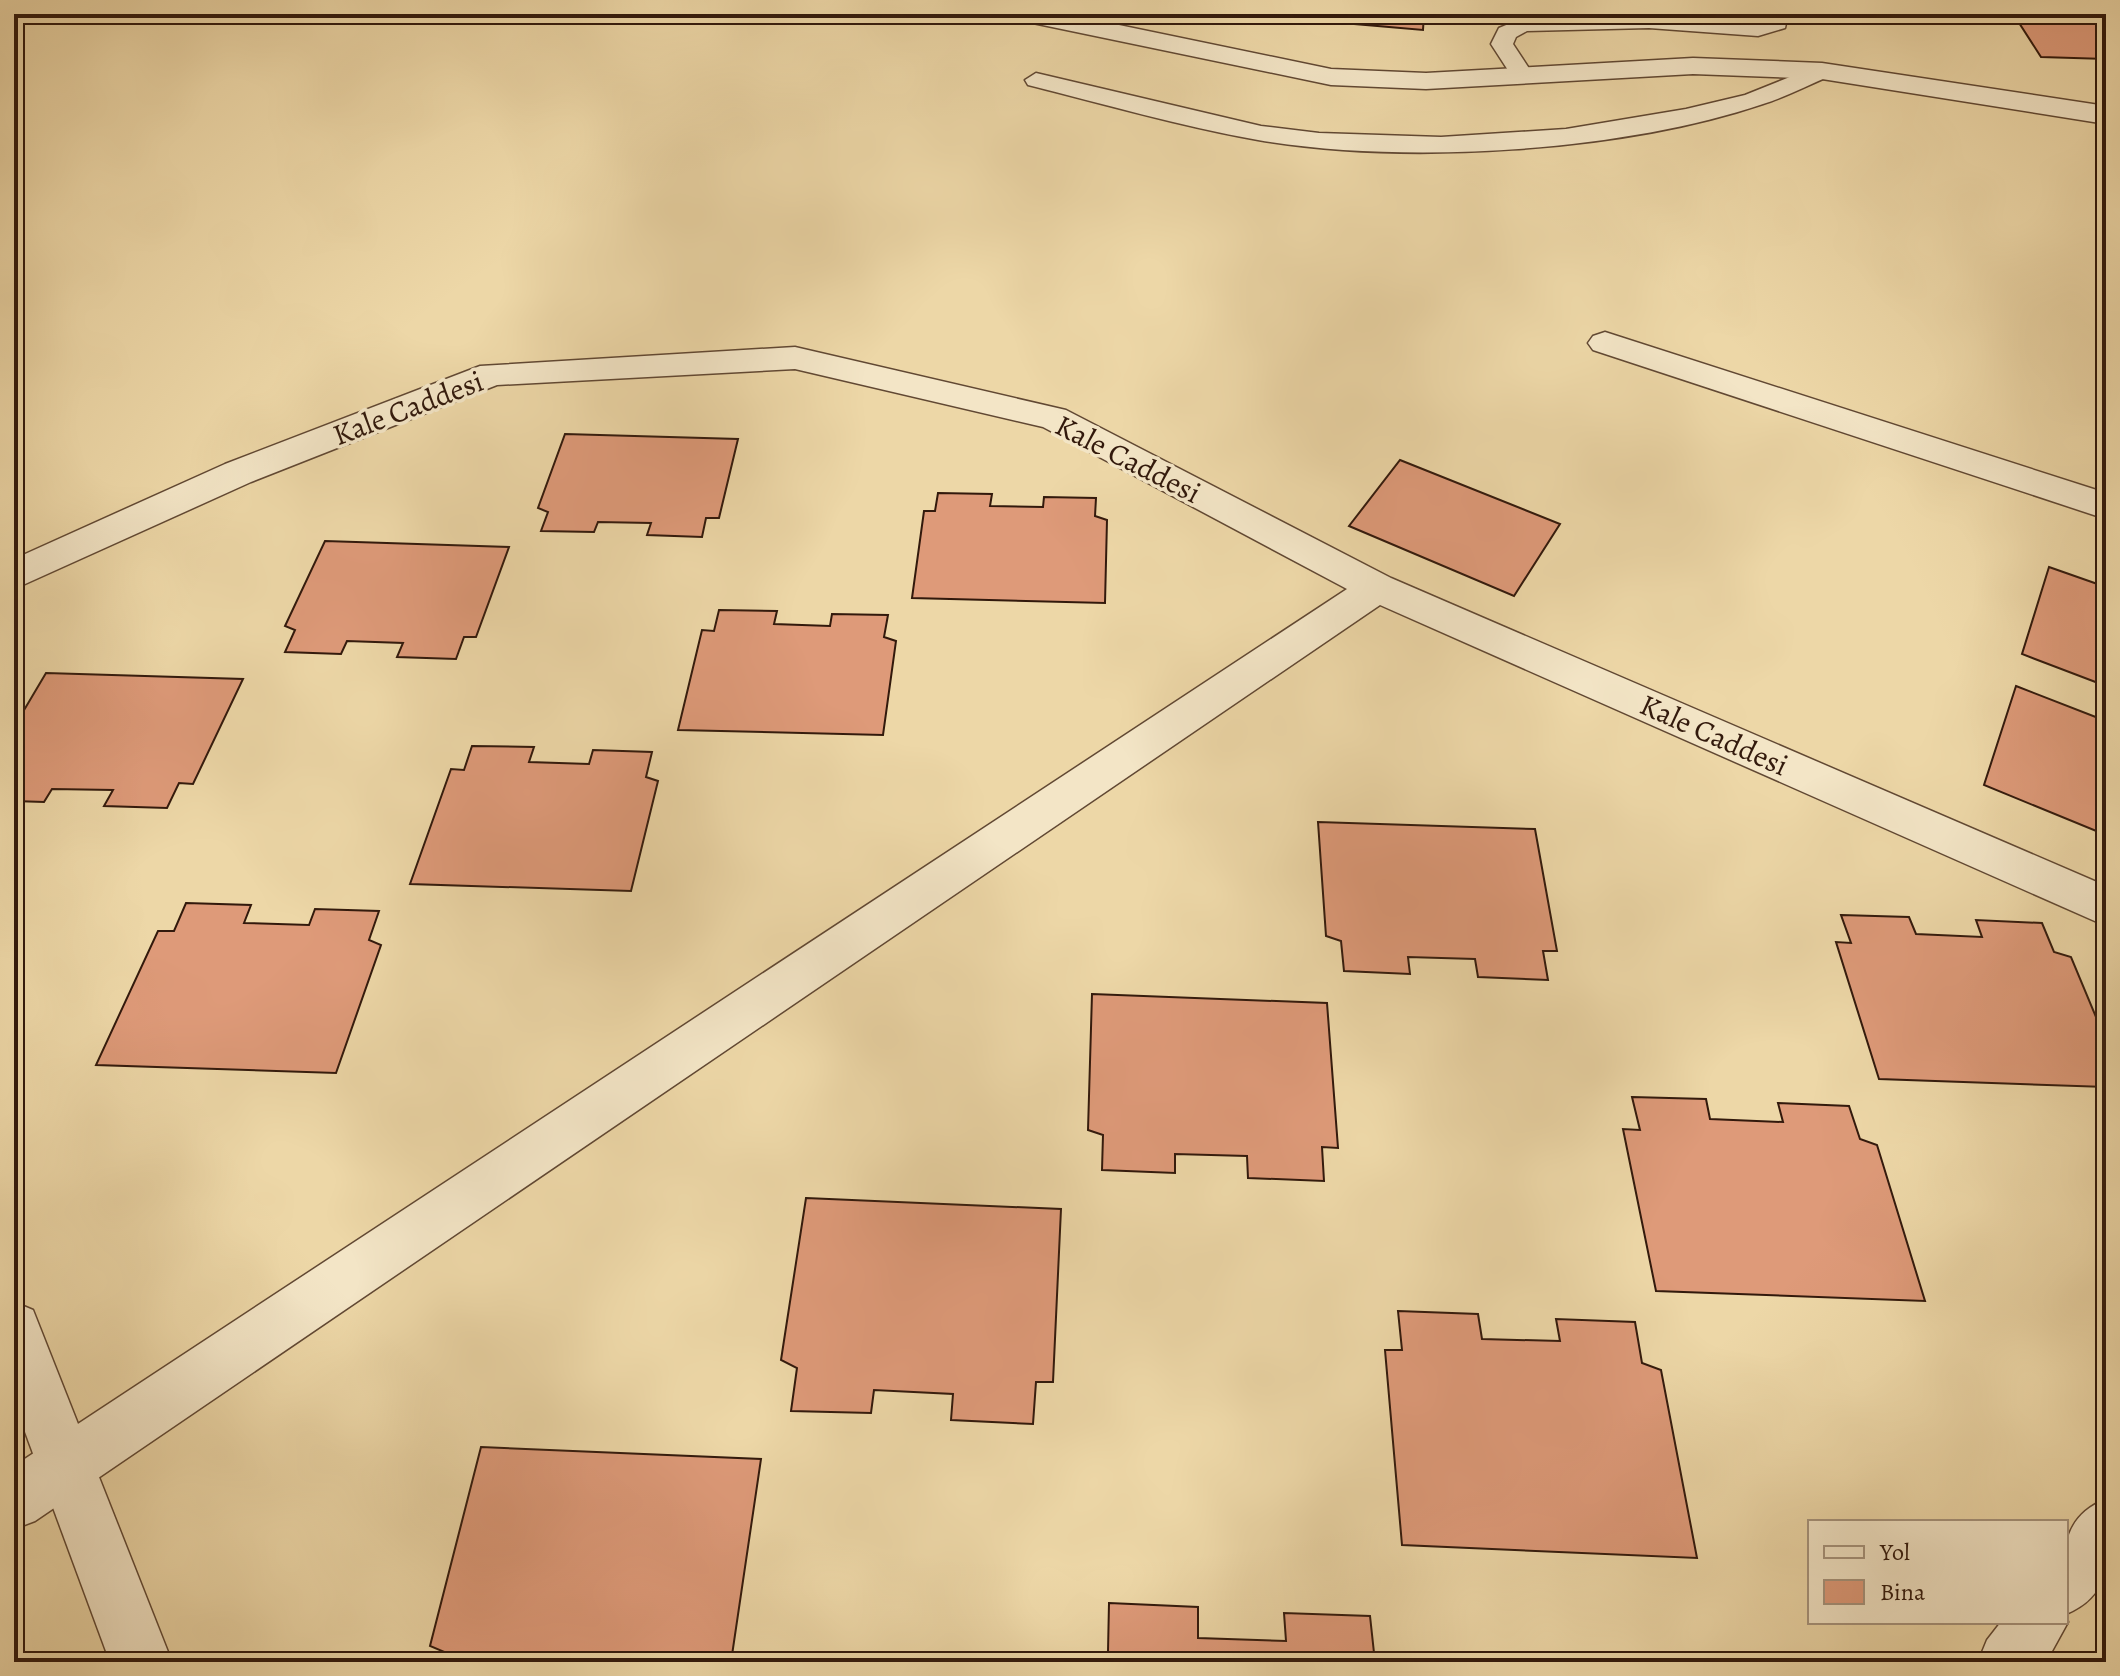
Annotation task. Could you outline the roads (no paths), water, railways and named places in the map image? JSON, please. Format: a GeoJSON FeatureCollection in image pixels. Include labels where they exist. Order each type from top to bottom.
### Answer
{"type":"FeatureCollection","features":[{"type":"Feature","properties":{"kind":"street"},"geometry":{"type":"LineString","coordinates":[[1028,14],[1331,77],[1426,81],[1693,66],[1822,71],[2106,115]]}},
{"type":"Feature","properties":{"kind":"street"},"geometry":{"type":"LineString","coordinates":[[1605,343],[2106,506]]}},
{"type":"Feature","properties":{"kind":"street","name":"Kale Caddesi"},"geometry":{"type":"LineString","coordinates":[[14,575],[238,473],[492,374],[795,358],[1054,418],[1377,588],[2106,907]]}},
{"type":"Feature","properties":{"kind":"street"},"geometry":{"type":"LineString","coordinates":[[14,1500],[1377,588]]}},
{"type":"Feature","properties":{"kind":"street"},"geometry":{"type":"LineString","coordinates":[[14,1329],[141,1662]]}},
{"type":"Feature","properties":{"kind":"street"},"geometry":{"type":"LineString","coordinates":[[2068,1581],[2106,1528]]}},
{"type":"Feature","properties":{"kind":"street"},"geometry":{"type":"LineString","coordinates":[[2009,1662],[2037,1624]]}},
{"type":"Feature","properties":{"kind":"lane"},"geometry":{"type":"LineString","coordinates":[[1523,76],[1502,44],[1507,33],[1523,25],[1649,21],[1758,29],[1777,23],[1777,14]]}},
{"type":"Feature","properties":{"kind":"lane"},"geometry":{"type":"LineString","coordinates":[[1036,80],[1261,132],[1426,143],[1533,138],[1608,128],[1746,102],[1822,71]]}}]}
